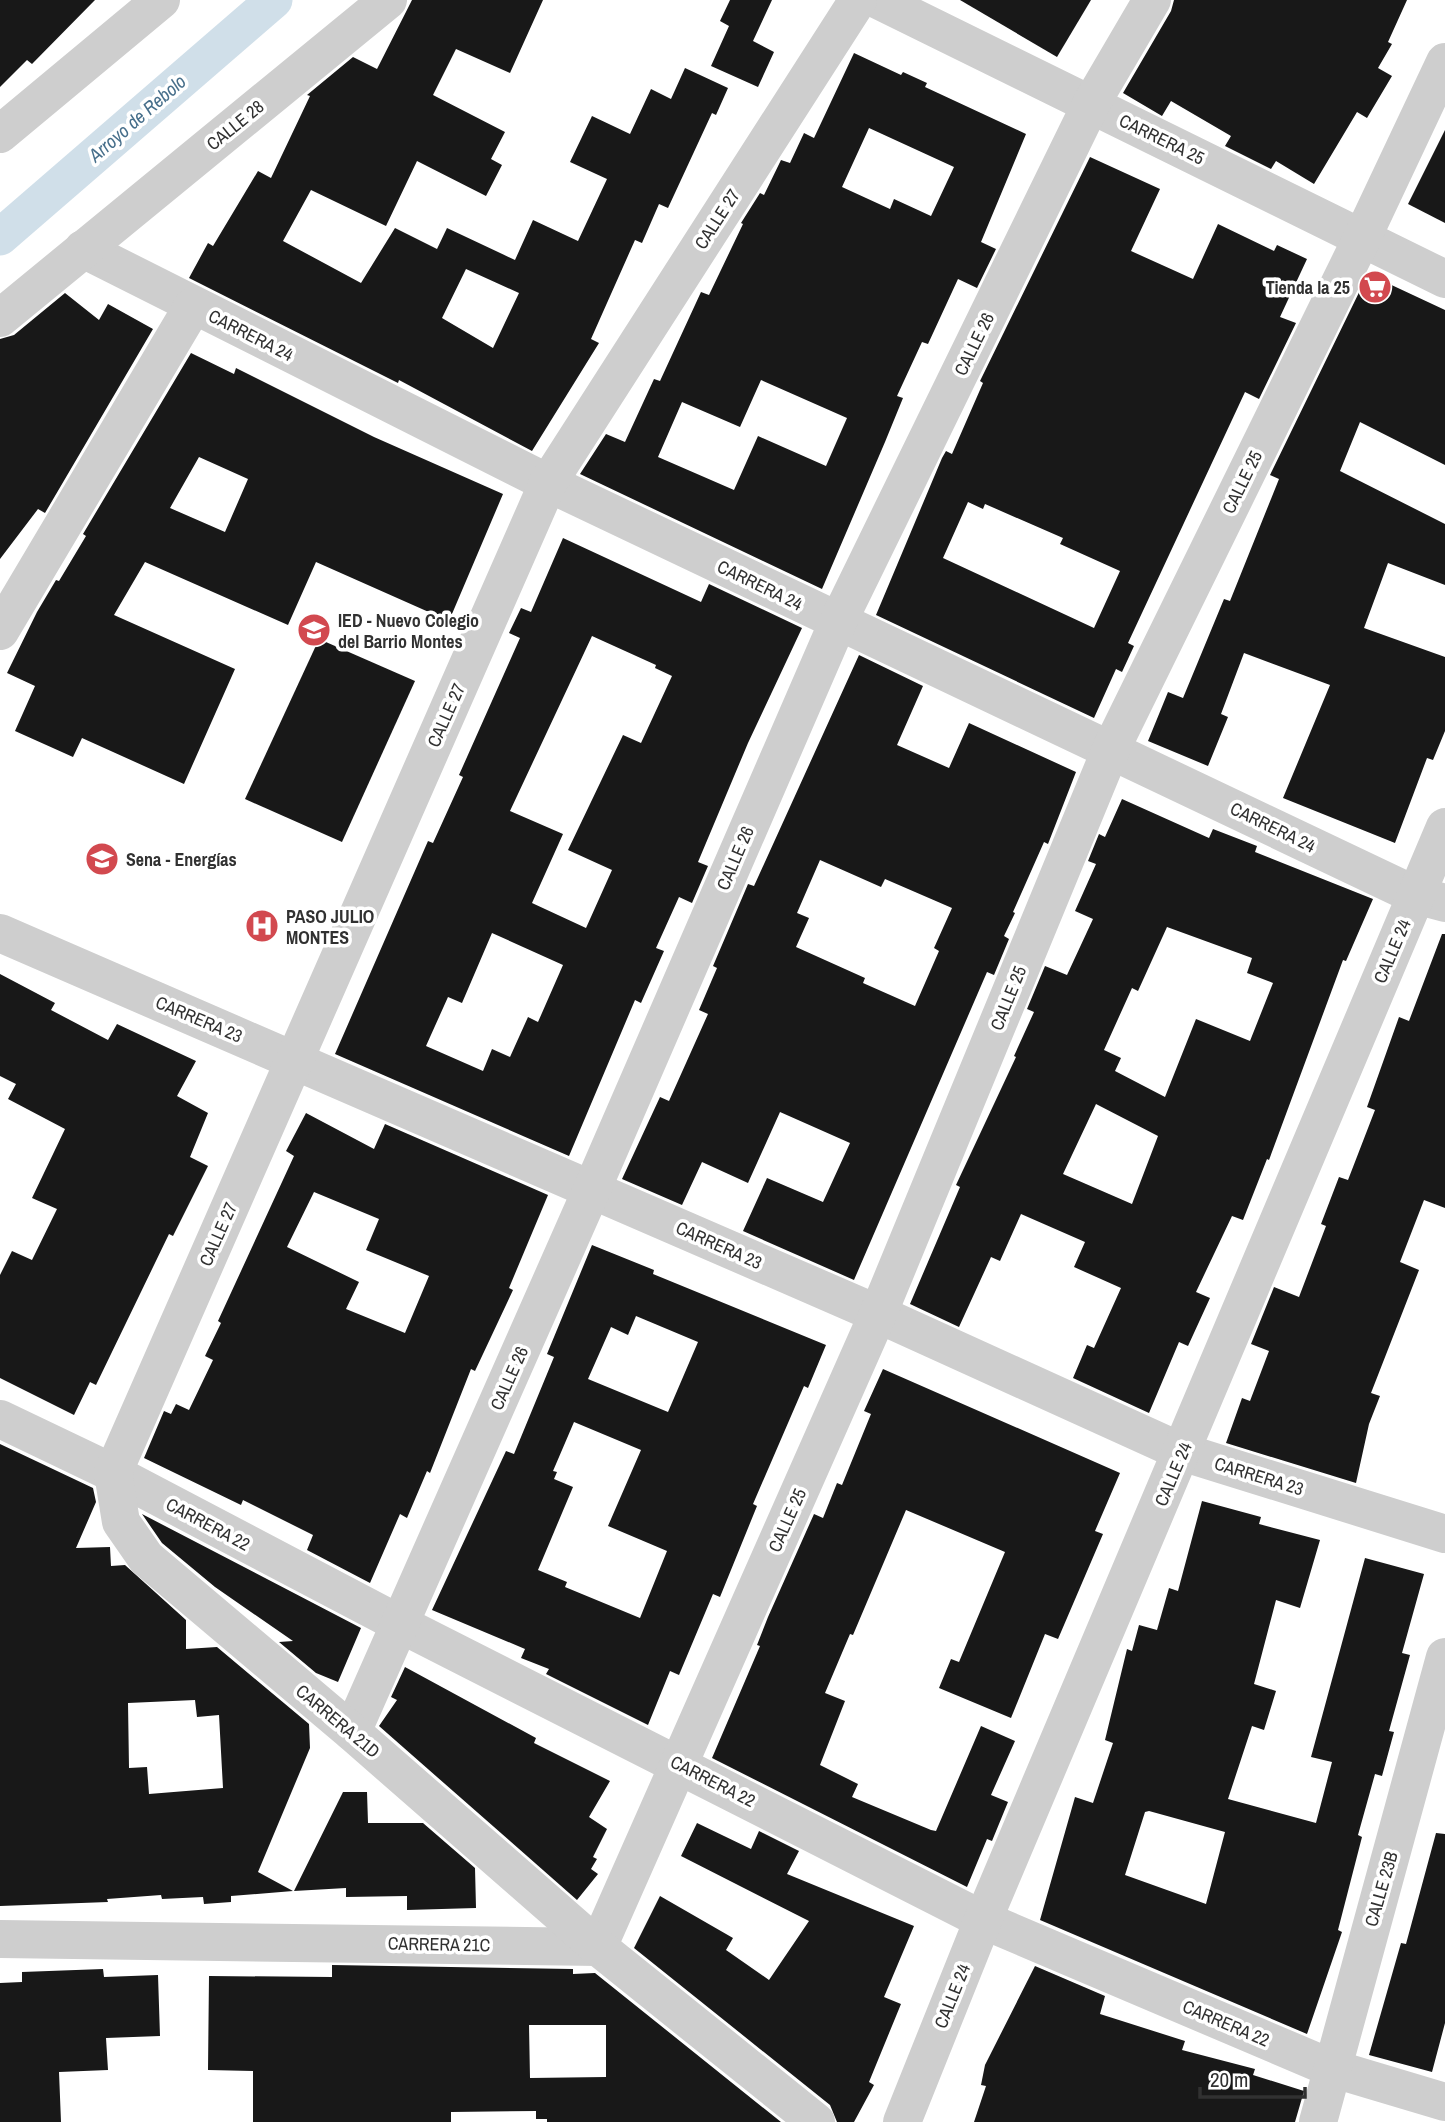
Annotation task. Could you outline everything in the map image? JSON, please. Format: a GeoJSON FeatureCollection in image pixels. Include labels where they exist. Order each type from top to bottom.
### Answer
{"type":"FeatureCollection","features":[{"type":"Feature","properties":{"kind":"street"},"geometry":{"type":"LineString","coordinates":[[0,134],[161,0]]}},
{"type":"Feature","properties":{"kind":"street","name":"CALLE 28"},"geometry":{"type":"LineString","coordinates":[[0,318],[388,0]]}},
{"type":"Feature","properties":{"kind":"street","name":"CALLE 27"},"geometry":{"type":"LineString","coordinates":[[113,1473],[548,483],[858,0]]}},
{"type":"Feature","properties":{"kind":"street","name":"CARRERA 25"},"geometry":{"type":"LineString","coordinates":[[878,0],[1445,279]]}},
{"type":"Feature","properties":{"kind":"street","name":"CALLE 26"},"geometry":{"type":"LineString","coordinates":[[352,1732],[838,622],[1091,104],[1152,0]]}},
{"type":"Feature","properties":{"kind":"street","name":"CALLE 25"},"geometry":{"type":"LineString","coordinates":[[598,1947],[878,1314],[1111,749],[1362,238],[1445,62]]}},
{"type":"Feature","properties":{"kind":"street","name":"CARRERA 24"},"geometry":{"type":"LineString","coordinates":[[83,249],[548,483],[1430,899]]}},
{"type":"Feature","properties":{"kind":"street"},"geometry":{"type":"LineString","coordinates":[[0,631],[193,306]]}},
{"type":"Feature","properties":{"kind":"street","name":"CALLE 24"},"geometry":{"type":"LineString","coordinates":[[902,2122],[983,1920],[1182,1452],[1430,899],[1445,827]]}},
{"type":"Feature","properties":{"kind":"street","name":"CARRERA 23"},"geometry":{"type":"LineString","coordinates":[[0,933],[878,1314],[1182,1452],[1445,1534]]}},
{"type":"Feature","properties":{"kind":"street","name":"CARRERA 22"},"geometry":{"type":"LineString","coordinates":[[0,1419],[113,1473],[400,1624],[983,1920],[1331,2068],[1445,2102]]}},
{"type":"Feature","properties":{"kind":"street","name":"CARRERA 21D"},"geometry":{"type":"LineString","coordinates":[[113,1473],[121,1522],[146,1558],[352,1732],[598,1947]]}},
{"type":"Feature","properties":{"kind":"street","name":"CALLE 23B"},"geometry":{"type":"LineString","coordinates":[[1318,2122],[1445,1657]]}},
{"type":"Feature","properties":{"kind":"street","name":"CARRERA 21C"},"geometry":{"type":"LineString","coordinates":[[0,1938],[598,1947]]}},
{"type":"Feature","properties":{"kind":"street"},"geometry":{"type":"LineString","coordinates":[[598,1947],[816,2122]]}},
{"type":"Feature","properties":{"kind":"building"},"geometry":{"type":"Polygon","coordinates":[[[0,0],[95,0],[32,64],[27,60],[0,87],[0,0]]]}},
{"type":"Feature","properties":{"kind":"building"},"geometry":{"type":"Polygon","coordinates":[[[412,0],[543,0],[510,73],[456,49],[433,95],[505,132],[491,159],[502,165],[486,196],[417,161],[386,226],[311,190],[283,241],[361,283],[395,228],[437,249],[447,228],[515,260],[533,220],[578,241],[607,179],[570,162],[592,116],[630,134],[651,89],[671,99],[685,68],[728,88],[716,115],[712,113],[668,208],[659,204],[642,243],[635,240],[591,339],[599,343],[532,451],[399,380],[398,383],[189,278],[208,243],[213,246],[258,171],[271,178],[310,96],[307,95],[353,57],[377,69],[412,0]],[[466,269],[442,318],[493,348],[519,293],[466,269]]]}},
{"type":"Feature","properties":{"kind":"building"},"geometry":{"type":"Polygon","coordinates":[[[730,0],[772,0],[753,41],[774,52],[758,87],[711,66],[729,26],[720,21],[730,0]]]}},
{"type":"Feature","properties":{"kind":"building"},"geometry":{"type":"Polygon","coordinates":[[[960,0],[1091,0],[1057,57],[960,0]]]}},
{"type":"Feature","properties":{"kind":"building"},"geometry":{"type":"Polygon","coordinates":[[[1174,0],[1407,0],[1388,42],[1392,44],[1378,68],[1392,76],[1367,118],[1357,112],[1314,184],[1276,161],[1271,169],[1225,146],[1231,136],[1171,101],[1162,116],[1123,93],[1171,11],[1174,0]]]}},
{"type":"Feature","properties":{"kind":"building"},"geometry":{"type":"Polygon","coordinates":[[[854,53],[901,75],[903,72],[927,83],[925,87],[1026,134],[981,242],[996,249],[977,288],[958,279],[928,344],[922,342],[897,396],[903,398],[822,589],[580,474],[606,434],[625,442],[654,379],[660,381],[701,292],[709,295],[743,224],[741,223],[760,193],[764,195],[781,160],[790,163],[804,133],[814,138],[854,53]],[[869,128],[842,187],[890,209],[894,199],[931,216],[954,167],[869,128]],[[761,380],[740,427],[682,402],[658,457],[734,490],[758,436],[826,466],[847,418],[761,380]]]}},
{"type":"Feature","properties":{"kind":"building"},"geometry":{"type":"Polygon","coordinates":[[[1445,130],[1445,223],[1408,204],[1445,130]]]}},
{"type":"Feature","properties":{"kind":"building"},"geometry":{"type":"Polygon","coordinates":[[[1090,157],[1160,189],[1131,251],[1193,279],[1218,224],[1274,251],[1277,245],[1307,259],[1280,317],[1296,323],[1259,399],[1245,392],[1128,643],[1134,646],[1122,672],[1116,669],[1094,718],[876,615],[942,458],[946,451],[952,454],[983,383],[980,381],[1090,157]],[[968,502],[943,558],[1094,628],[1120,571],[1060,544],[1063,538],[985,504],[983,509],[968,502]]]}},
{"type":"Feature","properties":{"kind":"building"},"geometry":{"type":"Polygon","coordinates":[[[1368,274],[1445,310],[1445,465],[1360,422],[1340,471],[1445,524],[1445,585],[1388,563],[1364,628],[1445,657],[1445,731],[1433,760],[1427,758],[1395,843],[1283,798],[1330,685],[1244,653],[1221,714],[1228,717],[1208,766],[1148,741],[1168,692],[1183,698],[1224,599],[1230,601],[1279,479],[1270,475],[1368,274]]]}},
{"type":"Feature","properties":{"kind":"building"},"geometry":{"type":"Polygon","coordinates":[[[65,293],[99,320],[108,304],[153,329],[45,513],[38,509],[0,559],[0,339],[14,335],[65,293]]]}},
{"type":"Feature","properties":{"kind":"building"},"geometry":{"type":"Polygon","coordinates":[[[191,353],[234,374],[236,368],[374,437],[503,494],[449,621],[316,562],[288,625],[145,562],[114,615],[235,669],[184,784],[82,738],[73,757],[15,731],[35,686],[7,673],[37,612],[86,536],[83,534],[191,353]],[[199,457],[170,508],[225,532],[248,479],[199,457]]]}},
{"type":"Feature","properties":{"kind":"building"},"geometry":{"type":"Polygon","coordinates":[[[563,538],[701,602],[709,584],[802,628],[748,743],[698,862],[708,866],[692,903],[679,897],[656,948],[664,951],[641,1003],[635,1000],[569,1156],[335,1054],[428,841],[433,843],[463,777],[459,775],[520,638],[509,633],[521,608],[531,612],[563,538]],[[592,636],[510,811],[563,834],[532,903],[586,928],[612,870],[568,850],[623,735],[641,743],[672,676],[655,668],[656,665],[592,636]],[[492,933],[462,1003],[448,997],[426,1046],[483,1071],[492,1049],[510,1057],[528,1017],[538,1022],[563,965],[492,933]]]}},
{"type":"Feature","properties":{"kind":"building"},"geometry":{"type":"Polygon","coordinates":[[[319,639],[415,681],[342,842],[245,799],[319,639]]]}},
{"type":"Feature","properties":{"kind":"building"},"geometry":{"type":"Polygon","coordinates":[[[859,655],[923,686],[897,745],[949,768],[969,723],[1076,772],[1048,844],[1044,842],[1013,912],[1015,913],[1004,936],[1009,939],[994,975],[987,972],[854,1280],[743,1231],[767,1178],[823,1202],[850,1143],[780,1112],[748,1183],[702,1162],[682,1205],[622,1179],[660,1097],[669,1101],[708,1014],[699,1010],[717,968],[713,966],[748,884],[754,886],[859,655]],[[820,860],[797,913],[809,918],[796,947],[865,978],[863,983],[915,1006],[939,951],[934,948],[952,908],[885,879],[881,887],[820,860]]]}},
{"type":"Feature","properties":{"kind":"building"},"geometry":{"type":"Polygon","coordinates":[[[1122,799],[1209,838],[1213,829],[1257,846],[1255,852],[1373,899],[1346,961],[1343,960],[1269,1160],[1267,1159],[1243,1220],[1232,1216],[1196,1292],[1210,1298],[1188,1346],[1179,1342],[1149,1413],[1073,1378],[1087,1345],[1094,1348],[1121,1288],[1074,1267],[1085,1242],[1021,1214],[1000,1261],[991,1257],[959,1327],[910,1304],[960,1187],[956,1185],[1034,1012],[1027,1009],[1045,966],[1067,975],[1093,919],[1075,911],[1096,864],[1088,861],[1099,834],[1105,837],[1122,799]],[[1167,927],[1138,991],[1132,988],[1104,1050],[1121,1058],[1115,1071],[1165,1097],[1196,1019],[1250,1041],[1273,983],[1247,973],[1252,958],[1167,927]],[[1096,1104],[1063,1174],[1132,1204],[1158,1136],[1096,1104]]]}},
{"type":"Feature","properties":{"kind":"building"},"geometry":{"type":"Polygon","coordinates":[[[1442,934],[1445,934],[1445,1208],[1424,1200],[1400,1262],[1419,1270],[1371,1393],[1380,1396],[1369,1424],[1356,1483],[1226,1443],[1242,1398],[1250,1401],[1269,1351],[1251,1344],[1274,1287],[1299,1297],[1326,1226],[1321,1224],[1339,1177],[1348,1180],[1375,1110],[1367,1107],[1399,1017],[1409,1021],[1442,934]]]}},
{"type":"Feature","properties":{"kind":"building"},"geometry":{"type":"Polygon","coordinates":[[[0,974],[55,1003],[51,1010],[108,1040],[117,1024],[196,1061],[177,1096],[208,1113],[190,1157],[208,1166],[173,1236],[169,1234],[96,1385],[90,1382],[74,1415],[0,1378],[0,1275],[12,1251],[32,1260],[57,1209],[32,1198],[65,1129],[8,1099],[16,1084],[0,1076],[0,974]]]}},
{"type":"Feature","properties":{"kind":"building"},"geometry":{"type":"Polygon","coordinates":[[[306,1113],[374,1149],[385,1124],[548,1195],[509,1288],[513,1290],[475,1371],[471,1369],[430,1473],[427,1471],[407,1518],[400,1514],[370,1583],[307,1550],[313,1535],[243,1500],[241,1505],[144,1458],[164,1411],[171,1414],[176,1404],[189,1410],[213,1360],[205,1356],[221,1323],[218,1321],[294,1156],[286,1151],[306,1113]],[[314,1192],[287,1247],[359,1282],[346,1309],[405,1333],[429,1276],[366,1250],[379,1219],[314,1192]]]}},
{"type":"Feature","properties":{"kind":"building"},"geometry":{"type":"Polygon","coordinates":[[[592,1245],[654,1270],[653,1274],[826,1345],[808,1388],[804,1386],[753,1504],[757,1506],[720,1597],[713,1594],[679,1675],[670,1671],[648,1725],[546,1674],[549,1669],[521,1658],[525,1649],[432,1610],[506,1451],[514,1454],[554,1357],[547,1354],[592,1245]],[[636,1316],[628,1335],[611,1327],[588,1379],[668,1412],[698,1342],[636,1316]],[[574,1422],[553,1471],[557,1472],[554,1479],[573,1487],[538,1570],[567,1582],[565,1587],[640,1618],[667,1551],[608,1526],[641,1450],[574,1422]]]}},
{"type":"Feature","properties":{"kind":"building"},"geometry":{"type":"Polygon","coordinates":[[[883,1369],[1120,1473],[1095,1531],[1103,1534],[1058,1639],[1045,1634],[1011,1718],[939,1688],[951,1659],[959,1662],[1005,1552],[906,1510],[853,1635],[850,1634],[825,1693],[845,1701],[820,1765],[858,1784],[852,1797],[931,1830],[936,1831],[981,1726],[1015,1741],[991,1795],[1008,1802],[992,1841],[987,1839],[967,1887],[712,1758],[760,1646],[757,1645],[768,1617],[814,1514],[823,1518],[837,1483],[842,1485],[871,1414],[864,1411],[883,1369]]]}},
{"type":"Feature","properties":{"kind":"building"},"geometry":{"type":"Polygon","coordinates":[[[0,1444],[93,1488],[96,1502],[76,1548],[110,1547],[111,1566],[125,1565],[186,1620],[186,1649],[217,1647],[309,1724],[310,1748],[258,1872],[293,1891],[231,1896],[231,1902],[204,1904],[203,1897],[162,1899],[161,1895],[107,1899],[108,1902],[0,1906],[0,1444]],[[195,1700],[128,1703],[129,1768],[147,1767],[149,1794],[223,1788],[219,1715],[197,1717],[195,1700]]]}},
{"type":"Feature","properties":{"kind":"building"},"geometry":{"type":"Polygon","coordinates":[[[1202,1501],[1261,1517],[1259,1524],[1320,1540],[1300,1608],[1276,1600],[1254,1684],[1276,1691],[1264,1730],[1252,1726],[1228,1799],[1316,1823],[1332,1762],[1311,1757],[1365,1558],[1424,1574],[1402,1653],[1410,1655],[1389,1731],[1394,1732],[1382,1776],[1375,1774],[1358,1835],[1362,1837],[1338,1930],[1342,1932],[1307,2034],[1040,1920],[1075,1797],[1093,1803],[1113,1743],[1105,1740],[1127,1649],[1132,1651],[1139,1625],[1157,1630],[1169,1588],[1178,1591],[1202,1501]],[[1145,1812],[1125,1875],[1206,1904],[1225,1832],[1145,1812]]]}},
{"type":"Feature","properties":{"kind":"building"},"geometry":{"type":"Polygon","coordinates":[[[142,1514],[361,1628],[338,1682],[316,1673],[279,1642],[293,1641],[215,1587],[162,1543],[142,1514]]]}},
{"type":"Feature","properties":{"kind":"building"},"geometry":{"type":"Polygon","coordinates":[[[405,1667],[536,1738],[534,1743],[610,1781],[589,1817],[607,1829],[593,1857],[597,1859],[591,1869],[598,1874],[577,1900],[379,1726],[397,1700],[391,1697],[405,1667]]]}},
{"type":"Feature","properties":{"kind":"building"},"geometry":{"type":"Polygon","coordinates":[[[343,1792],[367,1792],[368,1823],[423,1823],[475,1868],[476,1908],[407,1910],[407,1896],[346,1897],[346,1888],[294,1891],[343,1792]]]}},
{"type":"Feature","properties":{"kind":"building"},"geometry":{"type":"Polygon","coordinates":[[[697,1823],[751,1849],[759,1831],[799,1851],[787,1874],[914,1926],[884,1997],[901,2004],[869,2082],[874,2085],[854,2122],[837,2122],[830,2105],[634,1948],[660,1896],[733,1938],[726,1950],[769,1980],[809,1921],[681,1856],[697,1823]]]}},
{"type":"Feature","properties":{"kind":"building"},"geometry":{"type":"Polygon","coordinates":[[[1436,1833],[1445,1834],[1445,2023],[1432,2072],[1369,2055],[1401,1943],[1406,1944],[1436,1833]]]}},
{"type":"Feature","properties":{"kind":"building"},"geometry":{"type":"Polygon","coordinates":[[[332,1965],[573,1969],[573,1974],[595,1973],[781,2122],[547,2122],[547,2119],[536,2119],[536,2111],[451,2112],[451,2122],[253,2122],[253,2071],[208,2070],[209,1976],[332,1977],[332,1965]],[[529,2025],[530,2078],[606,2077],[606,2025],[529,2025]]]}},
{"type":"Feature","properties":{"kind":"building"},"geometry":{"type":"Polygon","coordinates":[[[1035,1966],[1105,1996],[1100,2014],[1185,2041],[1182,2050],[1255,2069],[1253,2075],[1304,2091],[1295,2122],[974,2122],[986,2086],[981,2085],[985,2065],[1035,1966]]]}},
{"type":"Feature","properties":{"kind":"building"},"geometry":{"type":"Polygon","coordinates":[[[103,1969],[104,1977],[158,1975],[160,2036],[106,2038],[108,2070],[59,2072],[61,2122],[0,2122],[0,1983],[22,1982],[22,1972],[103,1969]]]}},
{"type":"Feature","properties":{"kind":"waterway","name":"Arroyo de Rebolo"},"geometry":{"type":"LineString","coordinates":[[0,237],[274,0]]}},
{"type":"Feature","properties":{"kind":"place","name":"Tienda la 25"},"geometry":{"type":"Point","coordinates":[1375,287]}},
{"type":"Feature","properties":{"kind":"place","name":"IED - Nuevo Colegio del Barrio Montes"},"geometry":{"type":"Point","coordinates":[314,630]}},
{"type":"Feature","properties":{"kind":"place","name":"Sena - Energías"},"geometry":{"type":"Point","coordinates":[102,859]}},
{"type":"Feature","properties":{"kind":"place","name":"PASO JULIO MONTES"},"geometry":{"type":"Point","coordinates":[262,926]}}]}
